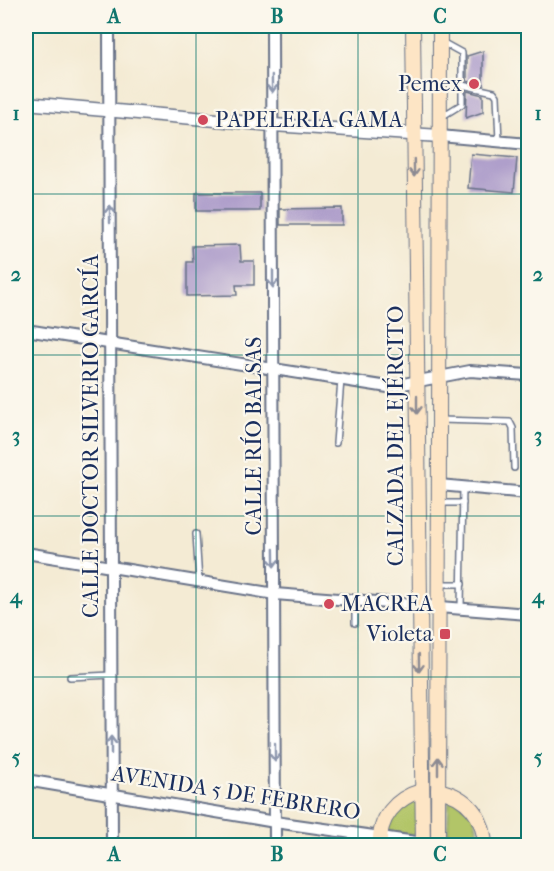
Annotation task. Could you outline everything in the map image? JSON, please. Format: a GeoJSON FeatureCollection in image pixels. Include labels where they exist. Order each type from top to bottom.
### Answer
{"type":"FeatureCollection","features":[{"type":"Feature","properties":{"kind":"main road","name":"CALZADA DEL EJÉRCITO"},"geometry":{"type":"LineString","coordinates":[[413,26],[418,606],[423,844]]}},
{"type":"Feature","properties":{"kind":"main road","name":"CALZADA DEL EJÉRCITO"},"geometry":{"type":"LineString","coordinates":[[438,845],[440,26]]}},
{"type":"Feature","properties":{"kind":"main road"},"geometry":{"type":"LineString","coordinates":[[438,790],[463,800],[473,809],[480,821],[485,846]]}},
{"type":"Feature","properties":{"kind":"main road"},"geometry":{"type":"LineString","coordinates":[[380,841],[382,826],[395,805],[406,797],[422,791]]}},
{"type":"Feature","properties":{"kind":"street","name":"CALLE DOCTOR SILVERIO GARCÍA"},"geometry":{"type":"LineString","coordinates":[[109,26],[112,846]]}},
{"type":"Feature","properties":{"kind":"street","name":"CALLE RÍO BALSAS"},"geometry":{"type":"LineString","coordinates":[[272,26],[275,846]]}},
{"type":"Feature","properties":{"kind":"street"},"geometry":{"type":"LineString","coordinates":[[26,103],[273,125],[528,144]]}},
{"type":"Feature","properties":{"kind":"street"},"geometry":{"type":"LineString","coordinates":[[26,330],[273,371],[388,387],[470,371],[528,375]]}},
{"type":"Feature","properties":{"kind":"street"},"geometry":{"type":"LineString","coordinates":[[439,485],[528,493]]}},
{"type":"Feature","properties":{"kind":"street"},"geometry":{"type":"LineString","coordinates":[[26,553],[275,594],[528,614]]}},
{"type":"Feature","properties":{"kind":"street","name":"AVENIDA 5 DE FEBRERO"},"geometry":{"type":"LineString","coordinates":[[26,780],[380,841],[438,845]]}},
{"type":"Feature","properties":{"kind":"lane"},"geometry":{"type":"LineString","coordinates":[[440,40],[462,53],[460,107],[440,118]]}},
{"type":"Feature","properties":{"kind":"lane"},"geometry":{"type":"LineString","coordinates":[[462,85],[494,92],[497,96],[499,141]]}},
{"type":"Feature","properties":{"kind":"lane"},"geometry":{"type":"LineString","coordinates":[[336,443],[341,380]]}},
{"type":"Feature","properties":{"kind":"lane"},"geometry":{"type":"LineString","coordinates":[[440,420],[510,422],[513,428],[514,468]]}},
{"type":"Feature","properties":{"kind":"lane"},"geometry":{"type":"LineString","coordinates":[[461,609],[463,487]]}},
{"type":"Feature","properties":{"kind":"lane"},"geometry":{"type":"LineString","coordinates":[[439,503],[463,503]]}},
{"type":"Feature","properties":{"kind":"lane"},"geometry":{"type":"LineString","coordinates":[[196,534],[199,582]]}},
{"type":"Feature","properties":{"kind":"lane"},"geometry":{"type":"LineString","coordinates":[[439,584],[462,584]]}},
{"type":"Feature","properties":{"kind":"lane"},"geometry":{"type":"LineString","coordinates":[[355,600],[355,623]]}},
{"type":"Feature","properties":{"kind":"lane"},"geometry":{"type":"LineString","coordinates":[[70,677],[111,675]]}},
{"type":"Feature","properties":{"kind":"green space"},"geometry":{"type":"Polygon","coordinates":[[[419,794],[419,836],[382,831],[388,815],[419,794]]]}},
{"type":"Feature","properties":{"kind":"green space"},"geometry":{"type":"Polygon","coordinates":[[[449,796],[473,811],[481,843],[447,840],[449,796]]]}},
{"type":"Feature","properties":{"kind":"building"},"geometry":{"type":"Polygon","coordinates":[[[483,51],[483,85],[467,81],[467,56],[483,51]]]}},
{"type":"Feature","properties":{"kind":"building"},"geometry":{"type":"Polygon","coordinates":[[[467,91],[483,95],[483,112],[466,118],[467,91]]]}},
{"type":"Feature","properties":{"kind":"building"},"geometry":{"type":"Polygon","coordinates":[[[471,154],[517,158],[514,192],[468,188],[471,154]]]}},
{"type":"Feature","properties":{"kind":"building"},"geometry":{"type":"Polygon","coordinates":[[[196,193],[260,193],[260,211],[196,211],[196,193]]]}},
{"type":"Feature","properties":{"kind":"building"},"geometry":{"type":"Polygon","coordinates":[[[342,208],[342,225],[280,225],[280,209],[342,208]]]}},
{"type":"Feature","properties":{"kind":"building"},"geometry":{"type":"Polygon","coordinates":[[[240,245],[241,261],[254,261],[254,285],[236,285],[237,295],[187,296],[187,262],[193,262],[192,246],[240,245]]]}},
{"type":"Feature","properties":{"kind":"place","name":"Pemex"},"geometry":{"type":"Point","coordinates":[474,84]}},
{"type":"Feature","properties":{"kind":"place","name":"PAPELERIA GAMA"},"geometry":{"type":"Point","coordinates":[203,120]}},
{"type":"Feature","properties":{"kind":"place","name":"MACREA"},"geometry":{"type":"Point","coordinates":[329,604]}},
{"type":"Feature","properties":{"kind":"place","name":"Violeta"},"geometry":{"type":"Point","coordinates":[445,634]}}]}
